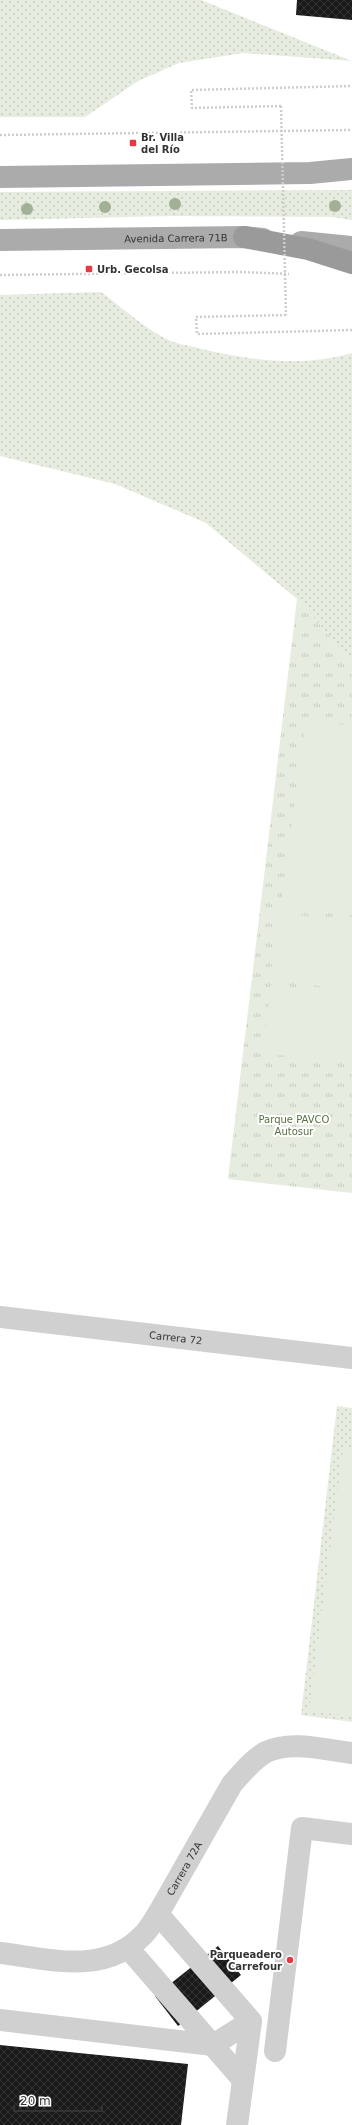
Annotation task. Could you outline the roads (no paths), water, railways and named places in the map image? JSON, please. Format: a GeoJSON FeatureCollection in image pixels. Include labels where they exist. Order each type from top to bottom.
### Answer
{"type":"FeatureCollection","features":[{"type":"Feature","properties":{"kind":"highway"},"geometry":{"type":"LineString","coordinates":[[244,237],[308,249],[352,263]]}},
{"type":"Feature","properties":{"kind":"main road"},"geometry":{"type":"LineString","coordinates":[[0,177],[310,173],[352,170]]}},
{"type":"Feature","properties":{"kind":"main road","name":"Avenida Carrera 71B"},"geometry":{"type":"LineString","coordinates":[[0,240],[244,237],[352,248]]}},
{"type":"Feature","properties":{"kind":"street","name":"Carrera 72"},"geometry":{"type":"LineString","coordinates":[[0,1317],[352,1358]]}},
{"type":"Feature","properties":{"kind":"street","name":"Carrera 72A"},"geometry":{"type":"LineString","coordinates":[[0,1953],[89,1962],[108,1958],[128,1948],[145,1933],[158,1914],[232,1784],[247,1767],[266,1752],[287,1747],[352,1753]]}},
{"type":"Feature","properties":{"kind":"street"},"geometry":{"type":"LineString","coordinates":[[275,2051],[302,1828],[352,1834]]}},
{"type":"Feature","properties":{"kind":"street"},"geometry":{"type":"LineString","coordinates":[[158,1914],[251,2021],[237,2125]]}},
{"type":"Feature","properties":{"kind":"street"},"geometry":{"type":"LineString","coordinates":[[128,1948],[243,2080]]}},
{"type":"Feature","properties":{"kind":"street"},"geometry":{"type":"LineString","coordinates":[[0,2020],[213,2045],[251,2021]]}},
{"type":"Feature","properties":{"kind":"place","name":"Br. Villa del Río"},"geometry":{"type":"Point","coordinates":[133,143]}},
{"type":"Feature","properties":{"kind":"place","name":"Urb. Gecolsa"},"geometry":{"type":"Point","coordinates":[89,269]}},
{"type":"Feature","properties":{"kind":"place","name":"Parqueadero Carrefour"},"geometry":{"type":"Point","coordinates":[290,1960]}},
{"type":"Feature","properties":{"kind":"park label","name":"Parque PAVCO Autosur"},"geometry":{"type":"Point","coordinates":[294,1124]}}]}
